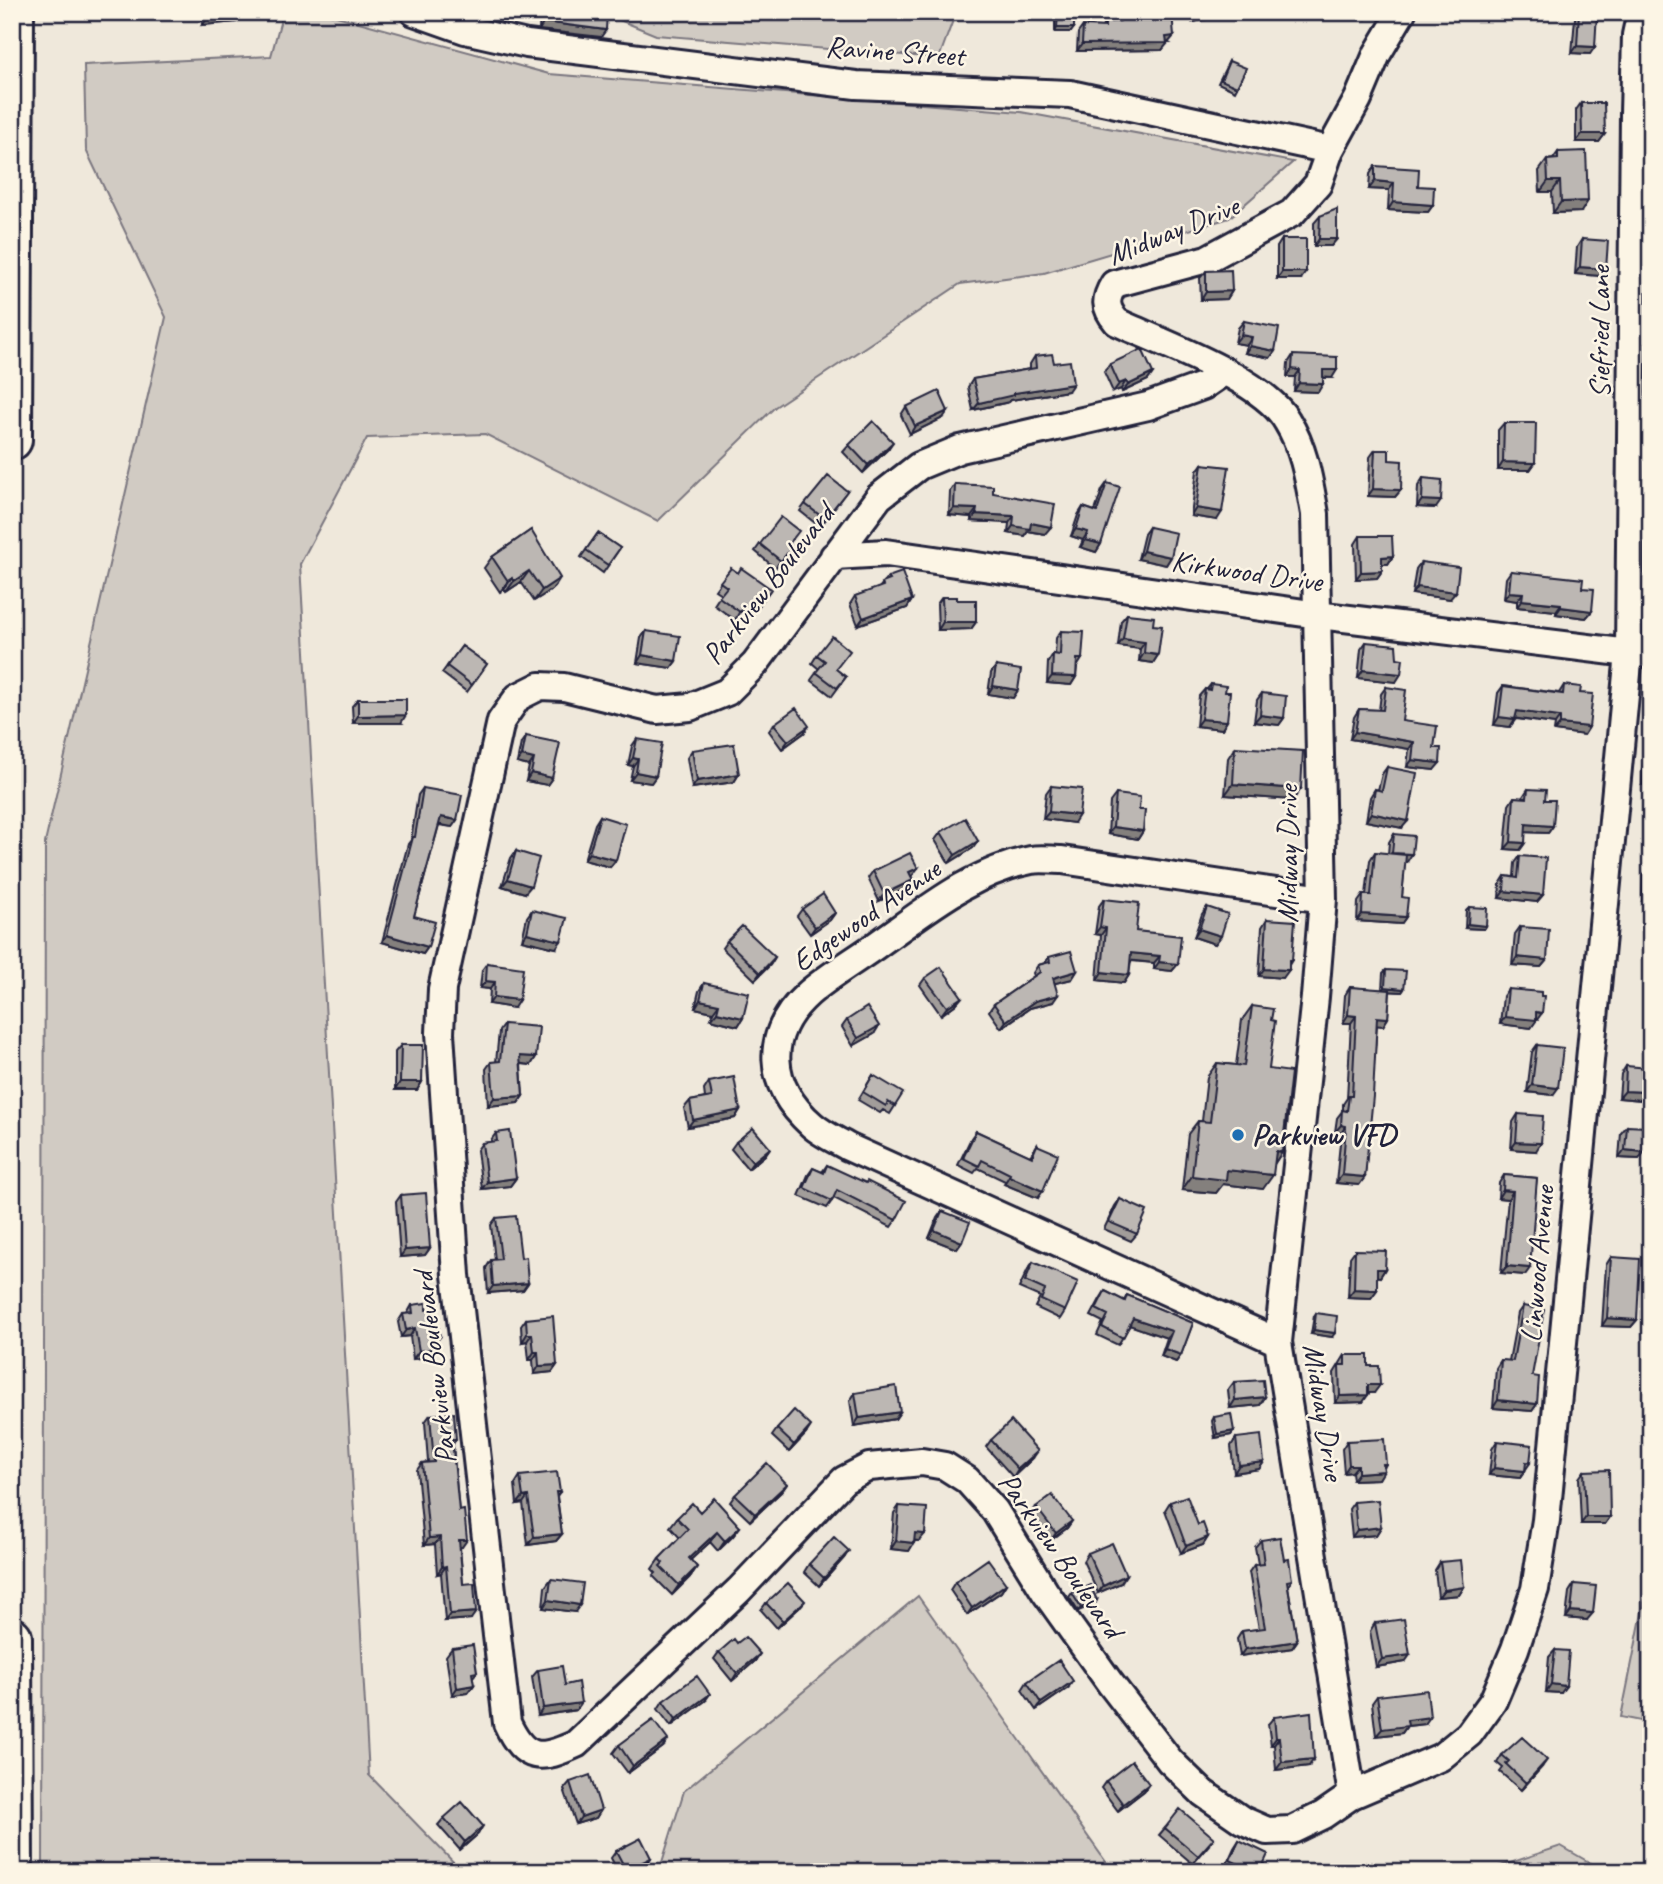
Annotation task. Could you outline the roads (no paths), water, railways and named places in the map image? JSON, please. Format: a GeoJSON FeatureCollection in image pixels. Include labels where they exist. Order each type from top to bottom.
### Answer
{"type":"FeatureCollection","features":[{"type":"Feature","properties":{"kind":"highway"},"geometry":{"type":"LineString","coordinates":[[12,440],[14,12]]}},
{"type":"Feature","properties":{"kind":"highway"},"geometry":{"type":"LineString","coordinates":[[12,1637],[13,1872]]}},
{"type":"Feature","properties":{"kind":"street","name":"Ravine Street"},"geometry":{"type":"LineString","coordinates":[[414,12],[465,30],[527,44],[856,85],[1070,94],[1330,150]]}},
{"type":"Feature","properties":{"kind":"street"},"geometry":{"type":"LineString","coordinates":[[1330,150],[1377,54],[1402,12]]}},
{"type":"Feature","properties":{"kind":"street","name":"Siefried Lane"},"geometry":{"type":"LineString","coordinates":[[1640,653],[1634,114],[1636,35],[1641,12]]}},
{"type":"Feature","properties":{"kind":"street","name":"Midway Drive"},"geometry":{"type":"LineString","coordinates":[[1330,150],[1318,184],[1293,213],[1207,259],[1114,284],[1106,298],[1107,311],[1116,322],[1225,371],[1260,391],[1287,419],[1306,460],[1315,514],[1323,900],[1278,1342],[1352,1795]]}},
{"type":"Feature","properties":{"kind":"street","name":"Parkview Boulevard"},"geometry":{"type":"LineString","coordinates":[[1225,371],[1203,386],[1147,406],[960,449],[919,466],[879,497],[755,664],[727,692],[690,707],[657,710],[564,687],[540,686],[518,697],[500,722],[442,989],[440,1033],[456,1275],[507,1723],[515,1741],[531,1754],[551,1756],[576,1744],[738,1590],[844,1480],[869,1467],[895,1462],[922,1462],[945,1466],[967,1480],[995,1511],[1045,1592],[1110,1683],[1170,1761],[1203,1793],[1241,1820],[1267,1831],[1292,1830],[1323,1815],[1352,1795]]}},
{"type":"Feature","properties":{"kind":"street","name":"Kirkwood Drive"},"geometry":{"type":"LineString","coordinates":[[834,556],[886,553],[1318,615],[1640,653]]}},
{"type":"Feature","properties":{"kind":"street","name":"Linwood Avenue"},"geometry":{"type":"LineString","coordinates":[[1352,1795],[1441,1757],[1469,1734],[1493,1701],[1515,1649],[1535,1589],[1546,1520],[1640,653]]}},
{"type":"Feature","properties":{"kind":"street","name":"Edgewood Avenue"},"geometry":{"type":"LineString","coordinates":[[1278,1342],[848,1147],[814,1126],[790,1103],[778,1080],[777,1052],[784,1023],[808,994],[923,912],[963,886],[998,868],[1033,860],[1062,860],[1323,900]]}},
{"type":"Feature","properties":{"kind":"place","name":"Parkview VFD"},"geometry":{"type":"Point","coordinates":[1238,1135]}}]}
